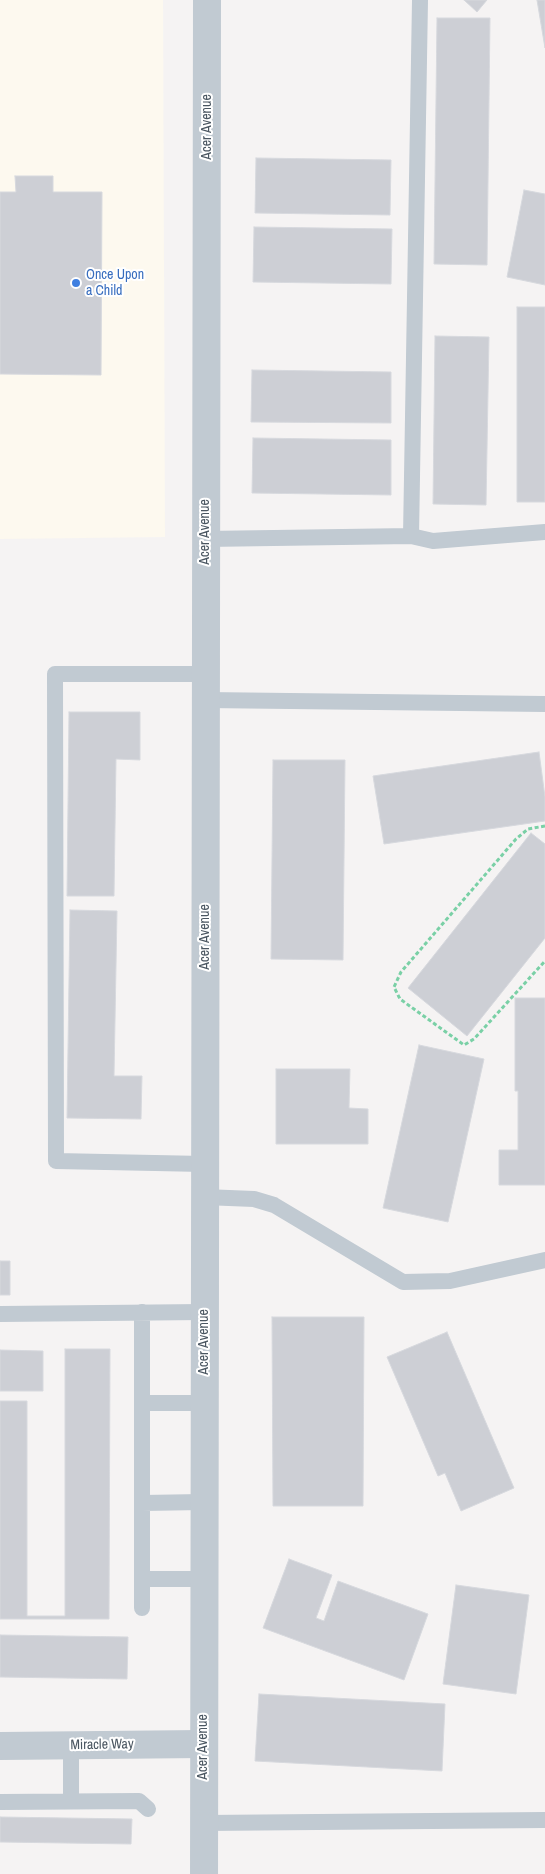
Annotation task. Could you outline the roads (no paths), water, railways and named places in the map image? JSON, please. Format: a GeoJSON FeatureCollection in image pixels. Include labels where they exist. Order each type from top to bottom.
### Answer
{"type":"FeatureCollection","features":[{"type":"Feature","properties":{"kind":"street","name":"Acer Avenue"},"geometry":{"type":"LineString","coordinates":[[204,1874],[207,0]]}},
{"type":"Feature","properties":{"kind":"street","name":"Miracle Way"},"geometry":{"type":"LineString","coordinates":[[0,1746],[203,1744]]}},
{"type":"Feature","properties":{"kind":"lane"},"geometry":{"type":"LineString","coordinates":[[411,536],[420,0]]}},
{"type":"Feature","properties":{"kind":"lane"},"geometry":{"type":"LineString","coordinates":[[206,539],[411,536],[433,541],[545,532]]}},
{"type":"Feature","properties":{"kind":"lane"},"geometry":{"type":"LineString","coordinates":[[204,1164],[56,1161],[56,674],[205,687],[545,704]]}},
{"type":"Feature","properties":{"kind":"lane"},"geometry":{"type":"LineString","coordinates":[[204,1197],[254,1199],[274,1205],[403,1282],[450,1281],[545,1260]]}},
{"type":"Feature","properties":{"kind":"lane"},"geometry":{"type":"LineString","coordinates":[[142,1312],[142,1608]]}},
{"type":"Feature","properties":{"kind":"lane"},"geometry":{"type":"LineString","coordinates":[[0,1314],[204,1312]]}},
{"type":"Feature","properties":{"kind":"lane"},"geometry":{"type":"LineString","coordinates":[[142,1403],[204,1403]]}},
{"type":"Feature","properties":{"kind":"lane"},"geometry":{"type":"LineString","coordinates":[[142,1503],[204,1502]]}},
{"type":"Feature","properties":{"kind":"lane"},"geometry":{"type":"LineString","coordinates":[[142,1579],[204,1579]]}},
{"type":"Feature","properties":{"kind":"lane"},"geometry":{"type":"LineString","coordinates":[[71,1745],[71,1801]]}},
{"type":"Feature","properties":{"kind":"lane"},"geometry":{"type":"LineString","coordinates":[[0,1802],[138,1801],[148,1809]]}},
{"type":"Feature","properties":{"kind":"lane"},"geometry":{"type":"LineString","coordinates":[[204,1823],[545,1820]]}},
{"type":"Feature","properties":{"kind":"place","name":"Once Upon a Child"},"geometry":{"type":"Point","coordinates":[76,283]}}]}
